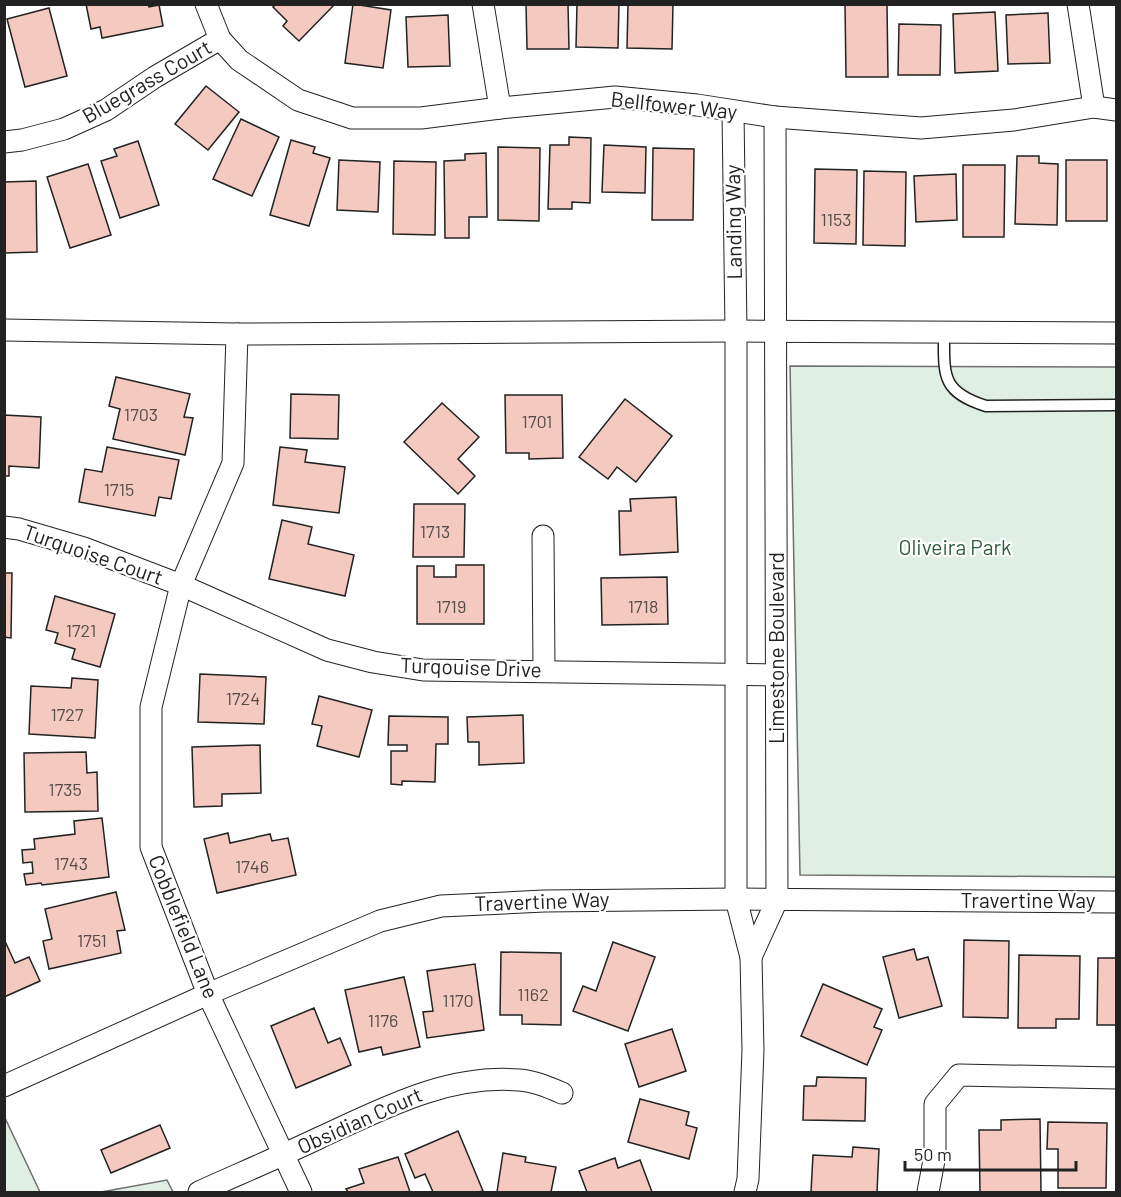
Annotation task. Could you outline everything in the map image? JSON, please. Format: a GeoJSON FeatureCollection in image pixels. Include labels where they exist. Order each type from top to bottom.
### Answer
{"type":"FeatureCollection","features":[{"type":"Feature","properties":{"kind":"street"},"geometry":{"type":"LineString","coordinates":[[206,4],[220,39]]}},
{"type":"Feature","properties":{"kind":"street"},"geometry":{"type":"LineString","coordinates":[[483,4],[500,108]]}},
{"type":"Feature","properties":{"kind":"street"},"geometry":{"type":"LineString","coordinates":[[1078,4],[1094,107]]}},
{"type":"Feature","properties":{"kind":"street","name":"Bellfower Way"},"geometry":{"type":"LineString","coordinates":[[220,39],[239,60],[298,100],[352,118],[421,118],[615,97],[697,105],[775,117],[921,128],[1014,120],[1094,107],[1116,110]]}},
{"type":"Feature","properties":{"kind":"street","name":"Bluegrass Court"},"geometry":{"type":"LineString","coordinates":[[4,142],[22,140],[64,129],[106,110],[155,77],[220,39]]}},
{"type":"Feature","properties":{"kind":"street","name":"Landing Way"},"geometry":{"type":"LineString","coordinates":[[733,112],[736,331]]}},
{"type":"Feature","properties":{"kind":"street","name":"Landing Way"},"geometry":{"type":"LineString","coordinates":[[775,117],[776,333]]}},
{"type":"Feature","properties":{"kind":"street"},"geometry":{"type":"LineString","coordinates":[[4,330],[237,334],[736,331],[1116,333]]}},
{"type":"Feature","properties":{"kind":"street","name":"Limestone Boulevard"},"geometry":{"type":"LineString","coordinates":[[736,331],[736,899],[751,957],[753,1050],[748,1179],[745,1192]]}},
{"type":"Feature","properties":{"kind":"street","name":"Limestone Boulevard"},"geometry":{"type":"LineString","coordinates":[[751,957],[777,900],[776,333]]}},
{"type":"Feature","properties":{"kind":"street","name":"Cobblefield Lane"},"geometry":{"type":"LineString","coordinates":[[237,334],[233,463],[181,585],[151,707],[151,847],[208,994],[301,1192]]}},
{"type":"Feature","properties":{"kind":"street","name":"Turquoise Court"},"geometry":{"type":"LineString","coordinates":[[4,527],[19,529],[84,548],[181,585]]}},
{"type":"Feature","properties":{"kind":"street"},"geometry":{"type":"LineString","coordinates":[[543,536],[544,671]]}},
{"type":"Feature","properties":{"kind":"street","name":"Turqouise Drive"},"geometry":{"type":"LineString","coordinates":[[181,585],[327,650],[373,662],[423,670],[777,675]]}},
{"type":"Feature","properties":{"kind":"street","name":"Travertine Way"},"geometry":{"type":"LineString","coordinates":[[4,1086],[208,994],[380,921],[441,906],[544,901],[736,899],[1116,902]]}},
{"type":"Feature","properties":{"kind":"street"},"geometry":{"type":"LineString","coordinates":[[928,1192],[935,1155],[935,1104],[959,1075],[1116,1078]]}},
{"type":"Feature","properties":{"kind":"street","name":"Obsidian Court"},"geometry":{"type":"LineString","coordinates":[[199,1192],[396,1102],[430,1090],[497,1079],[542,1084],[562,1093]]}},
{"type":"Feature","properties":{"kind":"lane"},"geometry":{"type":"LineString","coordinates":[[944,333],[944,374],[954,390],[970,401],[986,406],[1116,405]]}},
{"type":"Feature","properties":{"kind":"green space","name":"Oliveira Park"},"geometry":{"type":"Polygon","coordinates":[[[790,366],[1116,367],[1116,877],[800,875],[790,366]]]}},
{"type":"Feature","properties":{"kind":"green space"},"geometry":{"type":"Polygon","coordinates":[[[5,1118],[40,1192],[5,1192],[5,1118]]]}},
{"type":"Feature","properties":{"kind":"green space"},"geometry":{"type":"Polygon","coordinates":[[[167,1180],[173,1192],[101,1192],[167,1180]]]}},
{"type":"Feature","properties":{"kind":"building"},"geometry":{"type":"Polygon","coordinates":[[[86,4],[148,4],[149,7],[159,5],[163,26],[102,38],[100,27],[91,29],[86,4]]]}},
{"type":"Feature","properties":{"kind":"building"},"geometry":{"type":"Polygon","coordinates":[[[276,4],[335,4],[299,41],[283,26],[287,21],[273,7],[276,4]]]}},
{"type":"Feature","properties":{"kind":"building"},"geometry":{"type":"Polygon","coordinates":[[[353,4],[391,10],[383,68],[345,63],[353,4]]]}},
{"type":"Feature","properties":{"kind":"building"},"geometry":{"type":"Polygon","coordinates":[[[526,4],[568,4],[569,49],[527,49],[526,4]]]}},
{"type":"Feature","properties":{"kind":"building"},"geometry":{"type":"Polygon","coordinates":[[[577,4],[619,4],[618,48],[576,47],[577,4]]]}},
{"type":"Feature","properties":{"kind":"building"},"geometry":{"type":"Polygon","coordinates":[[[628,4],[673,4],[672,49],[627,48],[628,4]]]}},
{"type":"Feature","properties":{"kind":"building"},"geometry":{"type":"Polygon","coordinates":[[[845,4],[887,4],[888,77],[846,77],[845,4]]]}},
{"type":"Feature","properties":{"kind":"building"},"geometry":{"type":"Polygon","coordinates":[[[49,8],[67,76],[25,87],[7,19],[49,8]]]}},
{"type":"Feature","properties":{"kind":"building"},"geometry":{"type":"Polygon","coordinates":[[[995,12],[998,71],[955,73],[953,14],[995,12]]]}},
{"type":"Feature","properties":{"kind":"building"},"geometry":{"type":"Polygon","coordinates":[[[1048,13],[1050,63],[1008,64],[1006,15],[1048,13]]]}},
{"type":"Feature","properties":{"kind":"building"},"geometry":{"type":"Polygon","coordinates":[[[448,15],[450,66],[408,67],[406,17],[448,15]]]}},
{"type":"Feature","properties":{"kind":"building"},"geometry":{"type":"Polygon","coordinates":[[[899,24],[941,25],[940,75],[898,75],[899,24]]]}},
{"type":"Feature","properties":{"kind":"building"},"geometry":{"type":"Polygon","coordinates":[[[206,86],[239,112],[208,150],[175,124],[206,86]]]}},
{"type":"Feature","properties":{"kind":"building"},"geometry":{"type":"Polygon","coordinates":[[[241,119],[279,137],[252,196],[213,179],[241,119]]]}},
{"type":"Feature","properties":{"kind":"building"},"geometry":{"type":"Polygon","coordinates":[[[569,137],[591,138],[590,203],[572,202],[572,209],[548,209],[550,145],[569,145],[569,137]]]}},
{"type":"Feature","properties":{"kind":"building"},"geometry":{"type":"Polygon","coordinates":[[[291,140],[315,147],[313,153],[330,158],[309,226],[270,215],[291,140]]]}},
{"type":"Feature","properties":{"kind":"building"},"geometry":{"type":"Polygon","coordinates":[[[138,141],[159,205],[120,218],[101,161],[117,156],[114,149],[138,141]]]}},
{"type":"Feature","properties":{"kind":"building"},"geometry":{"type":"Polygon","coordinates":[[[604,145],[646,147],[645,193],[602,192],[604,145]]]}},
{"type":"Feature","properties":{"kind":"building"},"geometry":{"type":"Polygon","coordinates":[[[498,147],[540,148],[539,221],[498,220],[498,147]]]}},
{"type":"Feature","properties":{"kind":"building"},"geometry":{"type":"Polygon","coordinates":[[[653,148],[694,149],[693,220],[652,220],[653,148]]]}},
{"type":"Feature","properties":{"kind":"building"},"geometry":{"type":"Polygon","coordinates":[[[486,153],[487,217],[469,217],[469,238],[445,238],[444,161],[465,160],[465,154],[486,153]]]}},
{"type":"Feature","properties":{"kind":"building"},"geometry":{"type":"Polygon","coordinates":[[[1017,156],[1039,156],[1039,163],[1058,164],[1057,225],[1015,224],[1017,156]]]}},
{"type":"Feature","properties":{"kind":"building"},"geometry":{"type":"Polygon","coordinates":[[[339,160],[380,162],[378,212],[337,210],[339,160]]]}},
{"type":"Feature","properties":{"kind":"building"},"geometry":{"type":"Polygon","coordinates":[[[1066,160],[1107,160],[1107,221],[1066,221],[1066,160]]]}},
{"type":"Feature","properties":{"kind":"building"},"geometry":{"type":"Polygon","coordinates":[[[394,161],[436,162],[435,235],[393,234],[394,161]]]}},
{"type":"Feature","properties":{"kind":"building"},"geometry":{"type":"Polygon","coordinates":[[[88,164],[111,235],[70,248],[47,177],[88,164]]]}},
{"type":"Feature","properties":{"kind":"building"},"geometry":{"type":"Polygon","coordinates":[[[963,165],[1005,165],[1004,237],[963,237],[963,165]]]}},
{"type":"Feature","properties":{"kind":"building"},"geometry":{"type":"Polygon","coordinates":[[[815,169],[857,170],[856,244],[814,243],[815,169]]]}},
{"type":"Feature","properties":{"kind":"building"},"geometry":{"type":"Polygon","coordinates":[[[864,171],[906,172],[905,246],[863,245],[864,171]]]}},
{"type":"Feature","properties":{"kind":"building"},"geometry":{"type":"Polygon","coordinates":[[[956,174],[957,220],[916,222],[914,176],[956,174]]]}},
{"type":"Feature","properties":{"kind":"building"},"geometry":{"type":"Polygon","coordinates":[[[36,181],[37,252],[4,253],[4,182],[36,181]]]}},
{"type":"Feature","properties":{"kind":"building"},"geometry":{"type":"Polygon","coordinates":[[[116,377],[190,394],[184,417],[193,418],[185,455],[113,439],[120,409],[109,406],[116,377]]]}},
{"type":"Feature","properties":{"kind":"building"},"geometry":{"type":"Polygon","coordinates":[[[291,394],[339,395],[338,439],[290,438],[291,394]]]}},
{"type":"Feature","properties":{"kind":"building"},"geometry":{"type":"Polygon","coordinates":[[[505,395],[562,395],[563,458],[529,459],[529,453],[506,453],[505,395]]]}},
{"type":"Feature","properties":{"kind":"building"},"geometry":{"type":"Polygon","coordinates":[[[625,399],[672,436],[636,482],[617,467],[608,479],[579,457],[625,399]]]}},
{"type":"Feature","properties":{"kind":"building"},"geometry":{"type":"Polygon","coordinates":[[[442,403],[479,437],[458,459],[475,476],[458,494],[404,442],[442,403]]]}},
{"type":"Feature","properties":{"kind":"building"},"geometry":{"type":"Polygon","coordinates":[[[4,415],[41,417],[39,468],[9,466],[9,476],[4,476],[4,415]]]}},
{"type":"Feature","properties":{"kind":"building"},"geometry":{"type":"Polygon","coordinates":[[[107,447],[179,460],[171,499],[159,497],[155,516],[79,502],[85,469],[102,472],[107,447]]]}},
{"type":"Feature","properties":{"kind":"building"},"geometry":{"type":"Polygon","coordinates":[[[280,447],[307,450],[305,462],[345,467],[339,513],[273,505],[280,447]]]}},
{"type":"Feature","properties":{"kind":"building"},"geometry":{"type":"Polygon","coordinates":[[[676,497],[678,552],[620,555],[619,511],[631,511],[630,499],[676,497]]]}},
{"type":"Feature","properties":{"kind":"building"},"geometry":{"type":"Polygon","coordinates":[[[414,504],[465,504],[464,557],[413,557],[414,504]]]}},
{"type":"Feature","properties":{"kind":"building"},"geometry":{"type":"Polygon","coordinates":[[[282,520],[312,527],[308,544],[354,555],[345,596],[269,579],[282,520]]]}},
{"type":"Feature","properties":{"kind":"building"},"geometry":{"type":"Polygon","coordinates":[[[456,565],[484,565],[484,624],[417,624],[417,566],[434,566],[434,577],[456,577],[456,565]]]}},
{"type":"Feature","properties":{"kind":"building"},"geometry":{"type":"Polygon","coordinates":[[[4,573],[12,573],[11,638],[4,637],[4,573]]]}},
{"type":"Feature","properties":{"kind":"building"},"geometry":{"type":"Polygon","coordinates":[[[667,577],[668,624],[602,625],[601,578],[667,577]]]}},
{"type":"Feature","properties":{"kind":"building"},"geometry":{"type":"Polygon","coordinates":[[[55,596],[115,614],[100,667],[72,659],[75,649],[55,643],[58,633],[46,630],[55,596]]]}},
{"type":"Feature","properties":{"kind":"building"},"geometry":{"type":"Polygon","coordinates":[[[200,674],[266,677],[264,724],[198,722],[200,674]]]}},
{"type":"Feature","properties":{"kind":"building"},"geometry":{"type":"Polygon","coordinates":[[[72,678],[98,680],[95,738],[29,734],[31,686],[71,688],[72,678]]]}},
{"type":"Feature","properties":{"kind":"building"},"geometry":{"type":"Polygon","coordinates":[[[319,696],[372,710],[359,757],[317,746],[322,726],[312,724],[319,696]]]}},
{"type":"Feature","properties":{"kind":"building"},"geometry":{"type":"Polygon","coordinates":[[[523,715],[524,763],[479,765],[479,742],[468,742],[467,717],[523,715]]]}},
{"type":"Feature","properties":{"kind":"building"},"geometry":{"type":"Polygon","coordinates":[[[389,716],[448,717],[448,744],[436,744],[435,782],[402,781],[402,785],[391,784],[391,751],[407,751],[407,745],[388,745],[389,716]]]}},
{"type":"Feature","properties":{"kind":"building"},"geometry":{"type":"Polygon","coordinates":[[[260,745],[261,793],[222,794],[222,806],[194,807],[192,747],[260,745]]]}},
{"type":"Feature","properties":{"kind":"building"},"geometry":{"type":"Polygon","coordinates":[[[86,752],[87,773],[97,772],[98,811],[25,812],[24,753],[86,752]]]}},
{"type":"Feature","properties":{"kind":"building"},"geometry":{"type":"Polygon","coordinates":[[[102,818],[109,877],[26,885],[24,874],[33,873],[32,862],[23,863],[22,850],[35,849],[34,839],[75,834],[74,821],[102,818]]]}},
{"type":"Feature","properties":{"kind":"building"},"geometry":{"type":"Polygon","coordinates":[[[228,833],[230,843],[270,834],[272,841],[288,838],[296,875],[217,893],[204,839],[228,833]]]}},
{"type":"Feature","properties":{"kind":"building"},"geometry":{"type":"Polygon","coordinates":[[[116,892],[125,930],[117,931],[121,953],[49,969],[43,941],[52,939],[45,909],[116,892]]]}},
{"type":"Feature","properties":{"kind":"building"},"geometry":{"type":"Polygon","coordinates":[[[4,939],[15,963],[29,957],[40,981],[4,997],[4,939]]]}},
{"type":"Feature","properties":{"kind":"building"},"geometry":{"type":"Polygon","coordinates":[[[964,940],[1009,941],[1008,1018],[963,1017],[964,940]]]}},
{"type":"Feature","properties":{"kind":"building"},"geometry":{"type":"Polygon","coordinates":[[[613,942],[655,957],[628,1031],[573,1011],[583,986],[596,991],[613,942]]]}},
{"type":"Feature","properties":{"kind":"building"},"geometry":{"type":"Polygon","coordinates":[[[914,949],[917,960],[928,957],[942,1006],[899,1018],[883,957],[914,949]]]}},
{"type":"Feature","properties":{"kind":"building"},"geometry":{"type":"Polygon","coordinates":[[[501,952],[561,953],[561,1025],[522,1024],[522,1015],[500,1015],[501,952]]]}},
{"type":"Feature","properties":{"kind":"building"},"geometry":{"type":"Polygon","coordinates":[[[1019,955],[1080,956],[1079,1019],[1056,1019],[1056,1028],[1018,1028],[1019,955]]]}},
{"type":"Feature","properties":{"kind":"building"},"geometry":{"type":"Polygon","coordinates":[[[1098,958],[1116,958],[1116,1025],[1097,1025],[1098,958]]]}},
{"type":"Feature","properties":{"kind":"building"},"geometry":{"type":"Polygon","coordinates":[[[475,964],[484,1030],[427,1038],[423,1012],[433,1011],[427,971],[475,964]]]}},
{"type":"Feature","properties":{"kind":"building"},"geometry":{"type":"Polygon","coordinates":[[[404,977],[420,1047],[383,1055],[381,1047],[359,1052],[345,990],[404,977]]]}},
{"type":"Feature","properties":{"kind":"building"},"geometry":{"type":"Polygon","coordinates":[[[823,984],[882,1009],[874,1027],[882,1030],[867,1065],[801,1036],[823,984]]]}},
{"type":"Feature","properties":{"kind":"building"},"geometry":{"type":"Polygon","coordinates":[[[314,1008],[328,1043],[340,1038],[351,1065],[296,1088],[271,1026],[314,1008]]]}},
{"type":"Feature","properties":{"kind":"building"},"geometry":{"type":"Polygon","coordinates":[[[672,1029],[686,1071],[639,1087],[625,1044],[672,1029]]]}},
{"type":"Feature","properties":{"kind":"building"},"geometry":{"type":"Polygon","coordinates":[[[817,1077],[866,1078],[865,1121],[803,1120],[804,1086],[816,1086],[817,1077]]]}},
{"type":"Feature","properties":{"kind":"building"},"geometry":{"type":"Polygon","coordinates":[[[640,1099],[689,1112],[686,1125],[697,1128],[689,1159],[628,1142],[640,1099]]]}},
{"type":"Feature","properties":{"kind":"building"},"geometry":{"type":"Polygon","coordinates":[[[1040,1119],[1041,1192],[980,1192],[979,1130],[1001,1130],[1001,1120],[1040,1119]]]}},
{"type":"Feature","properties":{"kind":"building"},"geometry":{"type":"Polygon","coordinates":[[[1048,1122],[1107,1123],[1106,1188],[1058,1188],[1058,1149],[1047,1149],[1048,1122]]]}},
{"type":"Feature","properties":{"kind":"building"},"geometry":{"type":"Polygon","coordinates":[[[160,1125],[170,1148],[111,1173],[101,1150],[160,1125]]]}},
{"type":"Feature","properties":{"kind":"building"},"geometry":{"type":"Polygon","coordinates":[[[458,1131],[483,1191],[433,1192],[425,1174],[415,1178],[405,1154],[458,1131]]]}},
{"type":"Feature","properties":{"kind":"building"},"geometry":{"type":"Polygon","coordinates":[[[853,1147],[879,1149],[877,1192],[811,1192],[813,1155],[852,1157],[853,1147]]]}},
{"type":"Feature","properties":{"kind":"building"},"geometry":{"type":"Polygon","coordinates":[[[503,1153],[526,1157],[525,1162],[556,1167],[551,1192],[497,1192],[503,1153]]]}},
{"type":"Feature","properties":{"kind":"building"},"geometry":{"type":"Polygon","coordinates":[[[398,1157],[410,1192],[348,1192],[346,1189],[364,1183],[359,1169],[398,1157]]]}},
{"type":"Feature","properties":{"kind":"building"},"geometry":{"type":"Polygon","coordinates":[[[615,1158],[618,1168],[640,1160],[652,1192],[587,1192],[579,1171],[615,1158]]]}}]}
